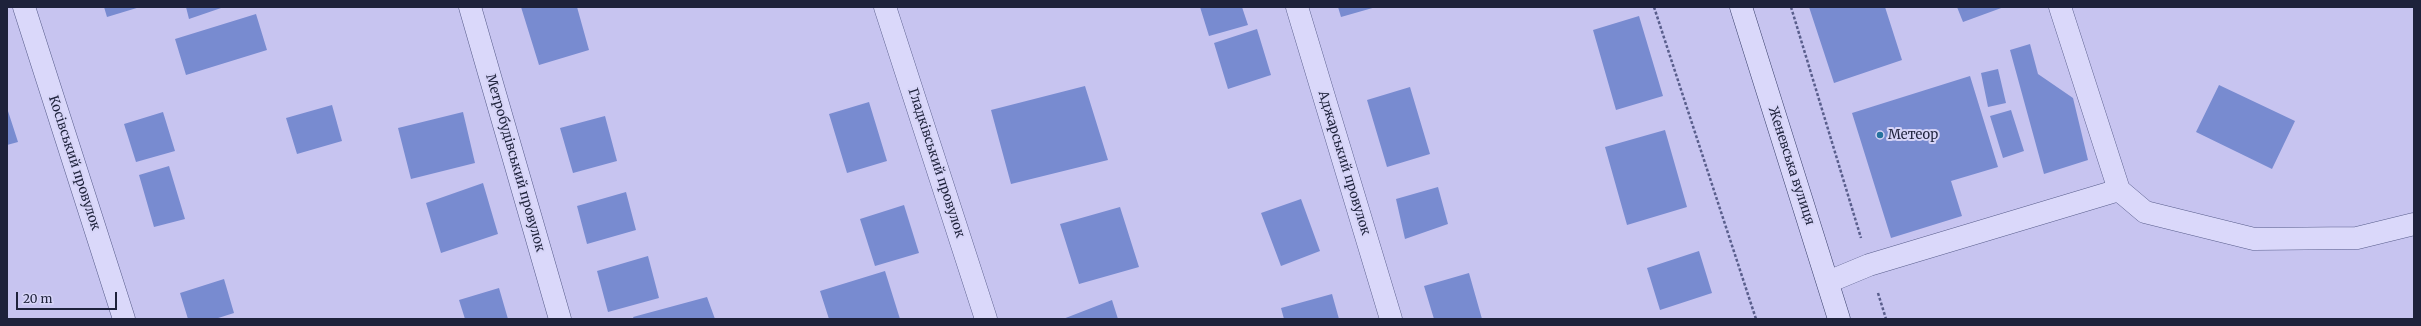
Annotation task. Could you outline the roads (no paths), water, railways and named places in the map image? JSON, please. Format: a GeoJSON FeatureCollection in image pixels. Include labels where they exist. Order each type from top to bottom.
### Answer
{"type":"FeatureCollection","features":[{"type":"Feature","properties":{"kind":"street","name":"Косівський провулок"},"geometry":{"type":"LineString","coordinates":[[24,7],[124,319]]}},
{"type":"Feature","properties":{"kind":"street","name":"Метробудівський провулок"},"geometry":{"type":"LineString","coordinates":[[470,7],[560,319]]}},
{"type":"Feature","properties":{"kind":"street","name":"Гладківський провулок"},"geometry":{"type":"LineString","coordinates":[[885,7],[986,319]]}},
{"type":"Feature","properties":{"kind":"street","name":"Аджарський провулок"},"geometry":{"type":"LineString","coordinates":[[1297,7],[1391,319]]}},
{"type":"Feature","properties":{"kind":"street"},"geometry":{"type":"LineString","coordinates":[[2060,7],[2119,190],[2145,212],[2254,239],[2357,238],[2414,224]]}},
{"type":"Feature","properties":{"kind":"street","name":"Женевська вулиця"},"geometry":{"type":"LineString","coordinates":[[1742,11],[1839,319]]}},
{"type":"Feature","properties":{"kind":"street"},"geometry":{"type":"LineString","coordinates":[[1828,282],[1869,265],[2119,190]]}},
{"type":"Feature","properties":{"kind":"place","name":"Метеор"},"geometry":{"type":"Point","coordinates":[1880,135]}}]}
